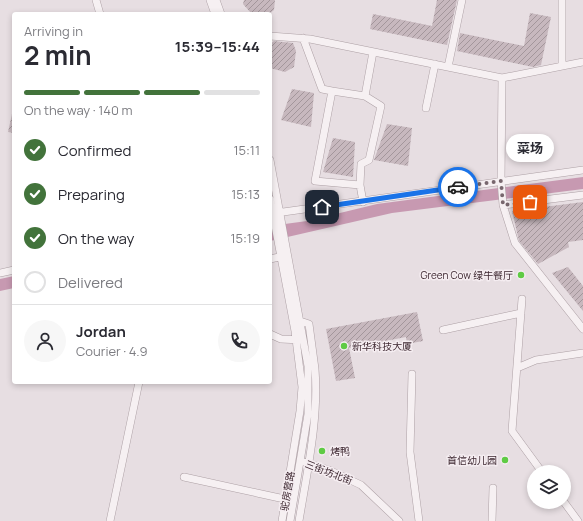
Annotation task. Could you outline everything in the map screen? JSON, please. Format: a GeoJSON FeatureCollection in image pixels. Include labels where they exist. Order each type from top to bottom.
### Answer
{"type":"FeatureCollection","features":[{"type":"Feature","properties":{"kind":"street"},"geometry":{"type":"LineString","coordinates":[[96,0],[99,12]]}},
{"type":"Feature","properties":{"kind":"street"},"geometry":{"type":"LineString","coordinates":[[210,0],[214,12]]}},
{"type":"Feature","properties":{"kind":"street"},"geometry":{"type":"LineString","coordinates":[[216,0],[220,12]]}},
{"type":"Feature","properties":{"kind":"street"},"geometry":{"type":"LineString","coordinates":[[448,67],[462,0]]}},
{"type":"Feature","properties":{"kind":"street"},"geometry":{"type":"LineString","coordinates":[[562,0],[562,66]]}},
{"type":"Feature","properties":{"kind":"street"},"geometry":{"type":"LineString","coordinates":[[272,36],[307,39],[502,78],[583,62]]}},
{"type":"Feature","properties":{"kind":"street"},"geometry":{"type":"LineString","coordinates":[[307,39],[322,89],[365,96],[381,106],[368,160],[361,164],[360,185],[363,202]]}},
{"type":"Feature","properties":{"kind":"street"},"geometry":{"type":"LineString","coordinates":[[365,96],[373,52]]}},
{"type":"Feature","properties":{"kind":"street"},"geometry":{"type":"LineString","coordinates":[[426,108],[435,64]]}},
{"type":"Feature","properties":{"kind":"street"},"geometry":{"type":"LineString","coordinates":[[502,78],[501,181],[503,205],[516,243],[583,329]]}},
{"type":"Feature","properties":{"kind":"street"},"geometry":{"type":"LineString","coordinates":[[332,91],[315,181],[360,185]]}},
{"type":"Feature","properties":{"kind":"street"},"geometry":{"type":"LineString","coordinates":[[272,170],[300,321],[301,340]]}},
{"type":"Feature","properties":{"kind":"street"},"geometry":{"type":"LineString","coordinates":[[272,214],[583,170]]}},
{"type":"Feature","properties":{"kind":"street"},"geometry":{"type":"LineString","coordinates":[[503,205],[583,195]]}},
{"type":"Feature","properties":{"kind":"street"},"geometry":{"type":"LineString","coordinates":[[272,219],[301,340]]}},
{"type":"Feature","properties":{"kind":"street"},"geometry":{"type":"LineString","coordinates":[[272,259],[288,256]]}},
{"type":"Feature","properties":{"kind":"street"},"geometry":{"type":"LineString","coordinates":[[0,273],[12,270]]}},
{"type":"Feature","properties":{"kind":"street"},"geometry":{"type":"LineString","coordinates":[[522,299],[512,431],[537,465]]}},
{"type":"Feature","properties":{"kind":"street"},"geometry":{"type":"LineString","coordinates":[[443,330],[521,313]]}},
{"type":"Feature","properties":{"kind":"street"},"geometry":{"type":"LineString","coordinates":[[299,521],[315,404],[315,370],[308,324],[300,321]]}},
{"type":"Feature","properties":{"kind":"street"},"geometry":{"type":"LineString","coordinates":[[272,335],[280,339],[301,340]]}},
{"type":"Feature","properties":{"kind":"street","name":"驼房营路"},"geometry":{"type":"LineString","coordinates":[[282,521],[302,398],[301,340]]}},
{"type":"Feature","properties":{"kind":"street","name":"驼房营路"},"geometry":{"type":"LineString","coordinates":[[290,521],[309,403],[308,366],[301,340]]}},
{"type":"Feature","properties":{"kind":"street"},"geometry":{"type":"LineString","coordinates":[[517,368],[536,360],[583,353]]}},
{"type":"Feature","properties":{"kind":"street"},"geometry":{"type":"LineString","coordinates":[[412,374],[410,452],[418,521]]}},
{"type":"Feature","properties":{"kind":"street"},"geometry":{"type":"LineString","coordinates":[[110,521],[139,384]]}},
{"type":"Feature","properties":{"kind":"street","name":"三街坊北街"},"geometry":{"type":"LineString","coordinates":[[293,460],[308,463],[348,478],[361,485],[399,521]]}},
{"type":"Feature","properties":{"kind":"street"},"geometry":{"type":"LineString","coordinates":[[184,477],[293,500]]}},
{"type":"Feature","properties":{"kind":"street"},"geometry":{"type":"LineString","coordinates":[[492,521],[493,488]]}},
{"type":"Feature","properties":{"kind":"street"},"geometry":{"type":"LineString","coordinates":[[569,509],[578,521]]}},
{"type":"Feature","properties":{"kind":"shaded area"},"geometry":{"type":"Polygon","coordinates":[[[583,177],[583,189],[392,213],[272,241],[272,226],[307,221],[377,204],[583,177]]]}},
{"type":"Feature","properties":{"kind":"shaded area"},"geometry":{"type":"Polygon","coordinates":[[[12,276],[12,288],[0,291],[0,279],[12,276]]]}},
{"type":"Feature","properties":{"kind":"building"},"geometry":{"type":"Polygon","coordinates":[[[244,0],[275,0],[274,10],[272,12],[250,12],[243,4],[244,0]]]}},
{"type":"Feature","properties":{"kind":"building"},"geometry":{"type":"Polygon","coordinates":[[[437,0],[457,0],[447,45],[370,29],[373,14],[432,26],[437,0]]]}},
{"type":"Feature","properties":{"kind":"building"},"geometry":{"type":"Polygon","coordinates":[[[530,13],[551,17],[541,65],[533,67],[457,51],[460,33],[524,46],[530,13]]]}},
{"type":"Feature","properties":{"kind":"building"},"geometry":{"type":"Polygon","coordinates":[[[274,41],[293,43],[296,51],[294,67],[285,72],[272,69],[272,42],[274,41]]]}},
{"type":"Feature","properties":{"kind":"building"},"geometry":{"type":"Polygon","coordinates":[[[292,89],[314,93],[311,127],[281,120],[292,89]]]}},
{"type":"Feature","properties":{"kind":"building"},"geometry":{"type":"Polygon","coordinates":[[[12,114],[12,133],[8,132],[12,114]]]}},
{"type":"Feature","properties":{"kind":"building"},"geometry":{"type":"Polygon","coordinates":[[[387,124],[412,128],[408,166],[374,160],[387,124]]]}},
{"type":"Feature","properties":{"kind":"building"},"geometry":{"type":"Polygon","coordinates":[[[333,138],[355,142],[353,177],[323,172],[333,138]]]}},
{"type":"Feature","properties":{"kind":"building"},"geometry":{"type":"Polygon","coordinates":[[[583,202],[583,240],[568,242],[569,247],[538,264],[519,241],[512,211],[583,202]]]}},
{"type":"Feature","properties":{"kind":"building"},"geometry":{"type":"Polygon","coordinates":[[[568,267],[583,286],[583,311],[552,273],[568,267]]]}},
{"type":"Feature","properties":{"kind":"building","name":"新华科技大厦"},"geometry":{"type":"Polygon","coordinates":[[[417,312],[423,341],[407,344],[406,337],[349,348],[355,378],[336,381],[326,329],[417,312]]]}},
{"type":"Feature","properties":{"kind":"way so far"},"geometry":{"type":"LineString","coordinates":[[458,187],[501,181],[503,205],[530,202]]}},
{"type":"Feature","properties":{"kind":"place","name":"菜场"},"geometry":{"type":"Point","coordinates":[530,202]}},
{"type":"Feature","properties":{"kind":"place","name":"Green Cow 绿牛餐厅"},"geometry":{"type":"Point","coordinates":[521,275]}},
{"type":"Feature","properties":{"kind":"place","name":"新华科技大厦"},"geometry":{"type":"Point","coordinates":[344,346]}},
{"type":"Feature","properties":{"kind":"place","name":"烤鸭"},"geometry":{"type":"Point","coordinates":[322,451]}},
{"type":"Feature","properties":{"kind":"place","name":"首信幼儿园"},"geometry":{"type":"Point","coordinates":[505,460]}},
{"type":"Feature","properties":{"kind":"route"},"geometry":{"type":"LineString","coordinates":[[322,207],[458,187]]}}]}
